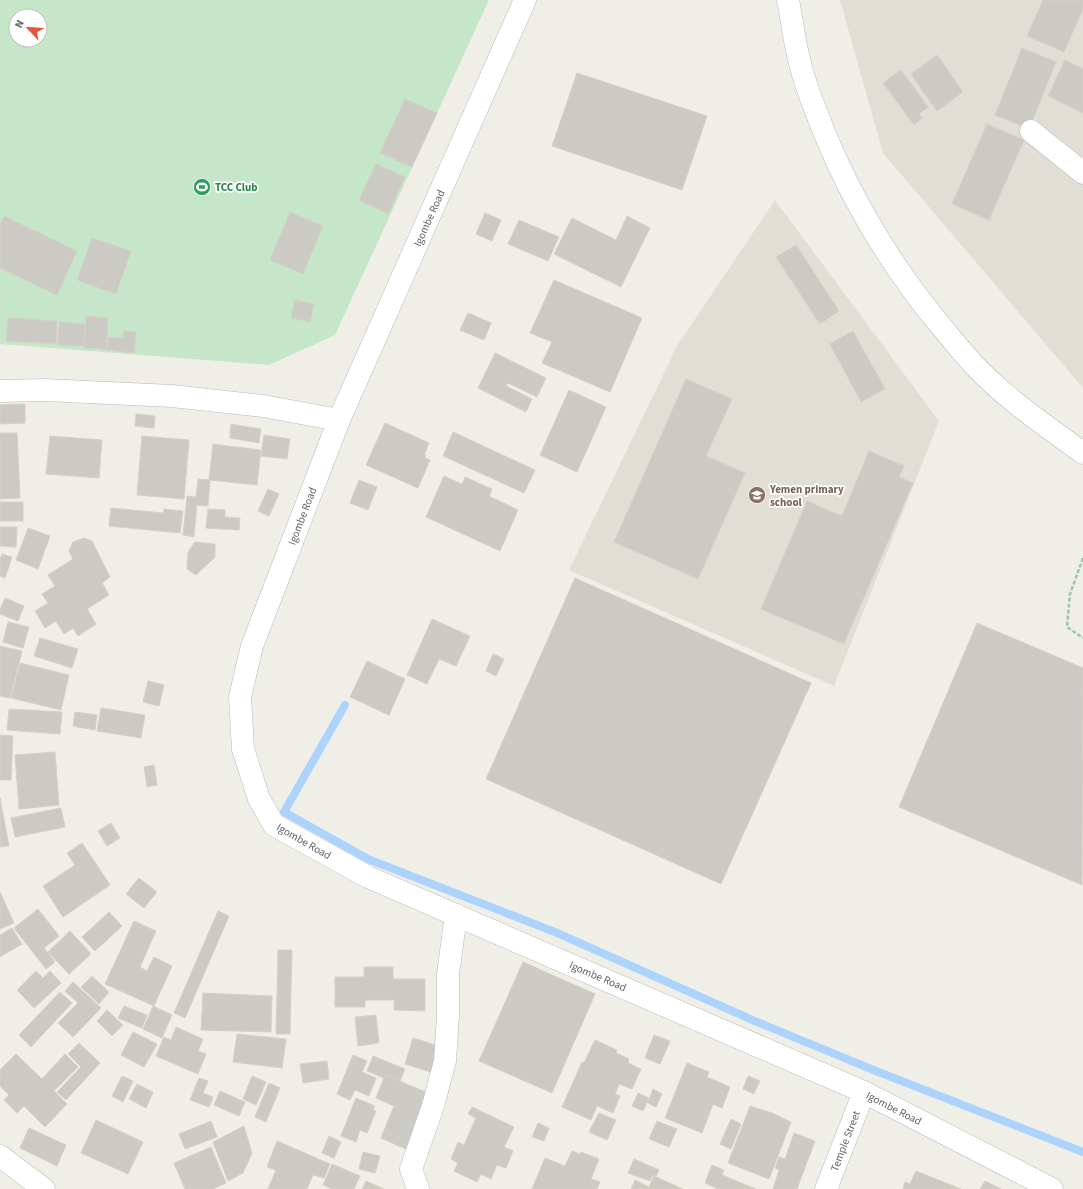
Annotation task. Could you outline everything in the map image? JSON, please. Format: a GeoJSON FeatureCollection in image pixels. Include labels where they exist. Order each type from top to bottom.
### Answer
{"type":"FeatureCollection","features":[{"type":"Feature","properties":{"kind":"street","name":"Igombe Road"},"geometry":{"type":"LineString","coordinates":[[524,0],[339,420],[252,646],[240,697],[243,749],[259,800],[274,825],[368,876],[864,1092],[1052,1189]]}},
{"type":"Feature","properties":{"kind":"street"},"geometry":{"type":"LineString","coordinates":[[788,0],[799,59],[808,90],[824,132],[838,166],[863,213],[890,257],[921,303],[985,376],[1013,401],[1083,453]]}},
{"type":"Feature","properties":{"kind":"street"},"geometry":{"type":"LineString","coordinates":[[1031,131],[1083,173]]}},
{"type":"Feature","properties":{"kind":"street"},"geometry":{"type":"LineString","coordinates":[[0,391],[45,390],[172,396],[263,406],[339,420]]}},
{"type":"Feature","properties":{"kind":"street"},"geometry":{"type":"LineString","coordinates":[[418,1189],[411,1169],[433,1106],[445,1061],[448,1016],[448,974],[456,915]]}},
{"type":"Feature","properties":{"kind":"street","name":"Temple Street"},"geometry":{"type":"LineString","coordinates":[[826,1189],[864,1092]]}},
{"type":"Feature","properties":{"kind":"street"},"geometry":{"type":"LineString","coordinates":[[0,1156],[44,1189]]}},
{"type":"Feature","properties":{"kind":"path"},"geometry":{"type":"LineString","coordinates":[[1083,558],[1070,594],[1067,627],[1083,638]]}},
{"type":"Feature","properties":{"kind":"shaded area"},"geometry":{"type":"Polygon","coordinates":[[[840,0],[1083,0],[1083,388],[883,153],[840,0]]]}},
{"type":"Feature","properties":{"kind":"shaded area","name":"Yemen primary school"},"geometry":{"type":"Polygon","coordinates":[[[775,200],[939,421],[834,686],[569,570],[677,346],[775,200]]]}},
{"type":"Feature","properties":{"kind":"green space","name":"TCC Club"},"geometry":{"type":"Polygon","coordinates":[[[0,0],[489,0],[335,335],[269,365],[0,344],[0,0]]]}},
{"type":"Feature","properties":{"kind":"building"},"geometry":{"type":"Polygon","coordinates":[[[1043,0],[1083,0],[1083,9],[1064,52],[1027,36],[1043,0]]]}},
{"type":"Feature","properties":{"kind":"building"},"geometry":{"type":"Polygon","coordinates":[[[1022,48],[1056,62],[1029,129],[995,115],[1022,48]]]}},
{"type":"Feature","properties":{"kind":"building"},"geometry":{"type":"Polygon","coordinates":[[[937,55],[963,92],[937,111],[911,74],[937,55]]]}},
{"type":"Feature","properties":{"kind":"building"},"geometry":{"type":"Polygon","coordinates":[[[1065,60],[1083,69],[1083,113],[1048,96],[1065,60]]]}},
{"type":"Feature","properties":{"kind":"building"},"geometry":{"type":"Polygon","coordinates":[[[901,70],[928,107],[919,114],[922,118],[914,125],[883,83],[901,70]]]}},
{"type":"Feature","properties":{"kind":"building"},"geometry":{"type":"Polygon","coordinates":[[[577,73],[707,116],[682,190],[552,146],[577,73]]]}},
{"type":"Feature","properties":{"kind":"building"},"geometry":{"type":"Polygon","coordinates":[[[405,99],[437,113],[412,167],[380,153],[405,99]]]}},
{"type":"Feature","properties":{"kind":"building"},"geometry":{"type":"Polygon","coordinates":[[[987,124],[1024,140],[989,220],[952,204],[987,124]]]}},
{"type":"Feature","properties":{"kind":"building"},"geometry":{"type":"Polygon","coordinates":[[[376,164],[405,177],[388,214],[359,200],[376,164]]]}},
{"type":"Feature","properties":{"kind":"building"},"geometry":{"type":"Polygon","coordinates":[[[290,212],[323,226],[303,274],[270,260],[290,212]]]}},
{"type":"Feature","properties":{"kind":"building"},"geometry":{"type":"Polygon","coordinates":[[[485,213],[501,220],[492,241],[476,234],[485,213]]]}},
{"type":"Feature","properties":{"kind":"building"},"geometry":{"type":"Polygon","coordinates":[[[4,216],[77,251],[57,295],[0,268],[0,224],[4,216]]]}},
{"type":"Feature","properties":{"kind":"building"},"geometry":{"type":"Polygon","coordinates":[[[627,216],[650,228],[621,287],[554,254],[572,218],[616,240],[627,216]]]}},
{"type":"Feature","properties":{"kind":"building"},"geometry":{"type":"Polygon","coordinates":[[[519,220],[559,237],[548,261],[508,244],[519,220]]]}},
{"type":"Feature","properties":{"kind":"building"},"geometry":{"type":"Polygon","coordinates":[[[92,238],[131,251],[116,294],[77,280],[92,238]]]}},
{"type":"Feature","properties":{"kind":"building"},"geometry":{"type":"Polygon","coordinates":[[[796,245],[839,311],[820,324],[776,257],[796,245]]]}},
{"type":"Feature","properties":{"kind":"building"},"geometry":{"type":"Polygon","coordinates":[[[554,280],[642,318],[610,392],[542,363],[552,342],[530,333],[554,280]]]}},
{"type":"Feature","properties":{"kind":"building"},"geometry":{"type":"Polygon","coordinates":[[[295,300],[314,304],[310,322],[291,318],[295,300]]]}},
{"type":"Feature","properties":{"kind":"building"},"geometry":{"type":"Polygon","coordinates":[[[468,313],[491,323],[484,340],[460,330],[468,313]]]}},
{"type":"Feature","properties":{"kind":"building"},"geometry":{"type":"Polygon","coordinates":[[[86,316],[108,318],[106,349],[84,348],[86,316]]]}},
{"type":"Feature","properties":{"kind":"building"},"geometry":{"type":"Polygon","coordinates":[[[8,318],[57,321],[56,344],[6,341],[8,318]]]}},
{"type":"Feature","properties":{"kind":"building"},"geometry":{"type":"Polygon","coordinates":[[[59,322],[85,324],[84,346],[58,345],[59,322]]]}},
{"type":"Feature","properties":{"kind":"building"},"geometry":{"type":"Polygon","coordinates":[[[124,331],[136,332],[134,353],[107,350],[108,337],[123,338],[124,331]]]}},
{"type":"Feature","properties":{"kind":"building"},"geometry":{"type":"Polygon","coordinates":[[[853,331],[885,389],[861,402],[830,344],[853,331]]]}},
{"type":"Feature","properties":{"kind":"building"},"geometry":{"type":"Polygon","coordinates":[[[495,353],[546,378],[537,397],[508,383],[506,386],[532,399],[526,412],[478,388],[495,353]]]}},
{"type":"Feature","properties":{"kind":"building"},"geometry":{"type":"Polygon","coordinates":[[[686,379],[732,399],[706,456],[745,473],[698,579],[614,542],[686,379]]]}},
{"type":"Feature","properties":{"kind":"building"},"geometry":{"type":"Polygon","coordinates":[[[569,390],[606,407],[577,472],[540,455],[569,390]]]}},
{"type":"Feature","properties":{"kind":"building"},"geometry":{"type":"Polygon","coordinates":[[[25,404],[25,423],[0,424],[0,405],[25,404]]]}},
{"type":"Feature","properties":{"kind":"building"},"geometry":{"type":"Polygon","coordinates":[[[136,414],[155,416],[154,428],[135,426],[136,414]]]}},
{"type":"Feature","properties":{"kind":"building"},"geometry":{"type":"Polygon","coordinates":[[[385,423],[429,443],[424,455],[426,455],[425,458],[430,460],[418,488],[366,465],[385,423]]]}},
{"type":"Feature","properties":{"kind":"building"},"geometry":{"type":"Polygon","coordinates":[[[231,424],[261,429],[259,443],[230,438],[231,424]]]}},
{"type":"Feature","properties":{"kind":"building"},"geometry":{"type":"Polygon","coordinates":[[[453,432],[535,470],[524,493],[443,456],[453,432]]]}},
{"type":"Feature","properties":{"kind":"building"},"geometry":{"type":"Polygon","coordinates":[[[0,433],[17,433],[20,498],[0,499],[0,433]]]}},
{"type":"Feature","properties":{"kind":"building"},"geometry":{"type":"Polygon","coordinates":[[[264,435],[290,439],[287,459],[261,456],[264,435]]]}},
{"type":"Feature","properties":{"kind":"building"},"geometry":{"type":"Polygon","coordinates":[[[50,436],[102,440],[99,478],[46,474],[50,436]]]}},
{"type":"Feature","properties":{"kind":"building"},"geometry":{"type":"Polygon","coordinates":[[[142,436],[189,440],[184,499],[137,495],[142,436]]]}},
{"type":"Feature","properties":{"kind":"building"},"geometry":{"type":"Polygon","coordinates":[[[213,444],[261,450],[257,485],[209,480],[213,444]]]}},
{"type":"Feature","properties":{"kind":"building"},"geometry":{"type":"Polygon","coordinates":[[[869,451],[904,466],[899,477],[913,483],[844,644],[761,609],[807,501],[842,516],[869,451]]]}},
{"type":"Feature","properties":{"kind":"building"},"geometry":{"type":"Polygon","coordinates":[[[444,476],[462,484],[465,477],[492,489],[489,496],[518,510],[500,551],[426,517],[444,476]]]}},
{"type":"Feature","properties":{"kind":"building"},"geometry":{"type":"Polygon","coordinates":[[[198,479],[210,480],[208,506],[197,505],[194,537],[183,535],[187,496],[196,497],[198,479]]]}},
{"type":"Feature","properties":{"kind":"building"},"geometry":{"type":"Polygon","coordinates":[[[359,480],[377,487],[368,510],[350,503],[359,480]]]}},
{"type":"Feature","properties":{"kind":"building"},"geometry":{"type":"Polygon","coordinates":[[[268,489],[279,494],[269,516],[258,511],[268,489]]]}},
{"type":"Feature","properties":{"kind":"building"},"geometry":{"type":"Polygon","coordinates":[[[0,502],[23,502],[23,521],[0,521],[0,502]]]}},
{"type":"Feature","properties":{"kind":"building"},"geometry":{"type":"Polygon","coordinates":[[[111,508],[163,513],[164,509],[183,511],[180,533],[109,526],[111,508]]]}},
{"type":"Feature","properties":{"kind":"building"},"geometry":{"type":"Polygon","coordinates":[[[208,509],[225,510],[225,517],[240,518],[239,530],[206,528],[208,509]]]}},
{"type":"Feature","properties":{"kind":"building"},"geometry":{"type":"Polygon","coordinates":[[[0,527],[17,527],[16,547],[0,546],[0,527]]]}},
{"type":"Feature","properties":{"kind":"building"},"geometry":{"type":"Polygon","coordinates":[[[28,528],[50,536],[38,569],[16,560],[28,528]]]}},
{"type":"Feature","properties":{"kind":"building"},"geometry":{"type":"Polygon","coordinates":[[[84,538],[92,541],[110,577],[102,583],[109,595],[87,609],[96,624],[78,636],[73,628],[64,634],[56,621],[45,628],[35,611],[48,603],[42,594],[55,586],[48,575],[73,559],[69,551],[73,542],[84,538]]]}},
{"type":"Feature","properties":{"kind":"building"},"geometry":{"type":"Polygon","coordinates":[[[195,542],[215,544],[215,557],[196,575],[187,569],[188,552],[195,542]]]}},
{"type":"Feature","properties":{"kind":"building"},"geometry":{"type":"Polygon","coordinates":[[[2,554],[12,557],[5,578],[0,576],[0,559],[2,554]]]}},
{"type":"Feature","properties":{"kind":"building"},"geometry":{"type":"Polygon","coordinates":[[[575,578],[811,683],[721,884],[486,779],[575,578]]]}},
{"type":"Feature","properties":{"kind":"building"},"geometry":{"type":"Polygon","coordinates":[[[5,598],[24,606],[18,621],[0,614],[5,598]]]}},
{"type":"Feature","properties":{"kind":"building"},"geometry":{"type":"Polygon","coordinates":[[[432,619],[470,636],[456,666],[439,659],[427,684],[407,675],[432,619]]]}},
{"type":"Feature","properties":{"kind":"building"},"geometry":{"type":"Polygon","coordinates":[[[8,622],[29,627],[23,648],[3,642],[8,622]]]}},
{"type":"Feature","properties":{"kind":"building"},"geometry":{"type":"Polygon","coordinates":[[[977,623],[1083,668],[1082,885],[899,807],[977,623]]]}},
{"type":"Feature","properties":{"kind":"building"},"geometry":{"type":"Polygon","coordinates":[[[40,638],[78,649],[72,668],[34,656],[40,638]]]}},
{"type":"Feature","properties":{"kind":"building"},"geometry":{"type":"Polygon","coordinates":[[[0,646],[22,651],[10,698],[0,696],[0,646]]]}},
{"type":"Feature","properties":{"kind":"building"},"geometry":{"type":"Polygon","coordinates":[[[493,654],[504,659],[496,676],[486,671],[493,654]]]}},
{"type":"Feature","properties":{"kind":"building"},"geometry":{"type":"Polygon","coordinates":[[[367,661],[405,679],[389,715],[350,697],[367,661]]]}},
{"type":"Feature","properties":{"kind":"building"},"geometry":{"type":"Polygon","coordinates":[[[20,663],[69,675],[61,710],[11,698],[20,663]]]}},
{"type":"Feature","properties":{"kind":"building"},"geometry":{"type":"Polygon","coordinates":[[[148,681],[164,685],[159,706],[143,702],[148,681]]]}},
{"type":"Feature","properties":{"kind":"building"},"geometry":{"type":"Polygon","coordinates":[[[101,708],[145,715],[141,738],[97,731],[101,708]]]}},
{"type":"Feature","properties":{"kind":"building"},"geometry":{"type":"Polygon","coordinates":[[[9,709],[62,712],[60,734],[7,730],[9,709]]]}},
{"type":"Feature","properties":{"kind":"building"},"geometry":{"type":"Polygon","coordinates":[[[75,712],[97,715],[95,730],[73,726],[75,712]]]}},
{"type":"Feature","properties":{"kind":"building"},"geometry":{"type":"Polygon","coordinates":[[[0,735],[13,736],[11,780],[0,780],[0,735]]]}},
{"type":"Feature","properties":{"kind":"building"},"geometry":{"type":"Polygon","coordinates":[[[55,752],[59,805],[19,809],[15,755],[55,752]]]}},
{"type":"Feature","properties":{"kind":"building"},"geometry":{"type":"Polygon","coordinates":[[[154,765],[157,785],[147,787],[144,767],[154,765]]]}},
{"type":"Feature","properties":{"kind":"building"},"geometry":{"type":"Polygon","coordinates":[[[0,798],[9,846],[0,847],[0,798]]]}},
{"type":"Feature","properties":{"kind":"building"},"geometry":{"type":"Polygon","coordinates":[[[61,808],[65,827],[15,837],[11,818],[61,808]]]}},
{"type":"Feature","properties":{"kind":"building"},"geometry":{"type":"Polygon","coordinates":[[[111,823],[120,838],[107,846],[98,831],[111,823]]]}},
{"type":"Feature","properties":{"kind":"building"},"geometry":{"type":"Polygon","coordinates":[[[82,843],[110,885],[63,917],[43,886],[75,865],[67,853],[82,843]]]}},
{"type":"Feature","properties":{"kind":"building"},"geometry":{"type":"Polygon","coordinates":[[[139,878],[157,892],[144,908],[126,894],[139,878]]]}},
{"type":"Feature","properties":{"kind":"building"},"geometry":{"type":"Polygon","coordinates":[[[0,892],[14,923],[0,929],[0,892]]]}},
{"type":"Feature","properties":{"kind":"building"},"geometry":{"type":"Polygon","coordinates":[[[38,909],[59,936],[44,948],[55,962],[46,969],[14,928],[38,909]]]}},
{"type":"Feature","properties":{"kind":"building"},"geometry":{"type":"Polygon","coordinates":[[[218,911],[229,916],[185,1018],[174,1013],[218,911]]]}},
{"type":"Feature","properties":{"kind":"building"},"geometry":{"type":"Polygon","coordinates":[[[109,912],[122,926],[95,951],[82,937],[109,912]]]}},
{"type":"Feature","properties":{"kind":"building"},"geometry":{"type":"Polygon","coordinates":[[[134,921],[156,931],[140,967],[147,971],[154,957],[172,966],[154,1006],[105,984],[134,921]]]}},
{"type":"Feature","properties":{"kind":"building"},"geometry":{"type":"Polygon","coordinates":[[[12,928],[22,944],[0,957],[0,935],[12,928]]]}},
{"type":"Feature","properties":{"kind":"building"},"geometry":{"type":"Polygon","coordinates":[[[70,931],[91,954],[69,974],[48,952],[70,931]]]}},
{"type":"Feature","properties":{"kind":"building"},"geometry":{"type":"Polygon","coordinates":[[[278,950],[292,950],[290,1034],[276,1034],[278,950]]]}},
{"type":"Feature","properties":{"kind":"building"},"geometry":{"type":"Polygon","coordinates":[[[523,962],[595,994],[552,1093],[479,1061],[523,962]]]}},
{"type":"Feature","properties":{"kind":"building"},"geometry":{"type":"Polygon","coordinates":[[[364,967],[393,967],[393,979],[425,979],[425,1011],[394,1010],[394,1000],[365,1000],[365,1007],[335,1007],[335,977],[364,977],[364,967]]]}},
{"type":"Feature","properties":{"kind":"building"},"geometry":{"type":"Polygon","coordinates":[[[36,971],[43,978],[50,971],[61,983],[34,1008],[17,990],[36,971]]]}},
{"type":"Feature","properties":{"kind":"building"},"geometry":{"type":"Polygon","coordinates":[[[92,976],[109,992],[99,1004],[81,987],[92,976]]]}},
{"type":"Feature","properties":{"kind":"building"},"geometry":{"type":"Polygon","coordinates":[[[73,982],[101,1008],[73,1037],[58,1023],[78,1003],[65,991],[73,982]]]}},
{"type":"Feature","properties":{"kind":"building"},"geometry":{"type":"Polygon","coordinates":[[[60,992],[72,1003],[31,1047],[19,1035],[60,992]]]}},
{"type":"Feature","properties":{"kind":"building"},"geometry":{"type":"Polygon","coordinates":[[[203,993],[272,996],[271,1032],[201,1030],[203,993]]]}},
{"type":"Feature","properties":{"kind":"building"},"geometry":{"type":"Polygon","coordinates":[[[124,1006],[147,1015],[142,1028],[118,1018],[124,1006]]]}},
{"type":"Feature","properties":{"kind":"building"},"geometry":{"type":"Polygon","coordinates":[[[153,1006],[172,1015],[162,1038],[143,1029],[153,1006]]]}},
{"type":"Feature","properties":{"kind":"building"},"geometry":{"type":"Polygon","coordinates":[[[107,1010],[123,1025],[112,1036],[97,1021],[107,1010]]]}},
{"type":"Feature","properties":{"kind":"building"},"geometry":{"type":"Polygon","coordinates":[[[376,1015],[379,1043],[358,1046],[355,1017],[376,1015]]]}},
{"type":"Feature","properties":{"kind":"building"},"geometry":{"type":"Polygon","coordinates":[[[176,1027],[203,1039],[198,1051],[206,1054],[198,1074],[156,1056],[164,1037],[171,1040],[176,1027]]]}},
{"type":"Feature","properties":{"kind":"building"},"geometry":{"type":"Polygon","coordinates":[[[133,1032],[157,1044],[144,1067],[121,1055],[133,1032]]]}},
{"type":"Feature","properties":{"kind":"building"},"geometry":{"type":"Polygon","coordinates":[[[237,1034],[286,1039],[282,1068],[233,1062],[237,1034]]]}},
{"type":"Feature","properties":{"kind":"building"},"geometry":{"type":"Polygon","coordinates":[[[654,1035],[670,1041],[660,1064],[645,1058],[654,1035]]]}},
{"type":"Feature","properties":{"kind":"building"},"geometry":{"type":"Polygon","coordinates":[[[413,1038],[442,1047],[434,1073],[405,1064],[413,1038]]]}},
{"type":"Feature","properties":{"kind":"building"},"geometry":{"type":"Polygon","coordinates":[[[595,1040],[617,1050],[616,1053],[629,1059],[628,1063],[641,1069],[632,1089],[619,1084],[615,1094],[620,1096],[613,1113],[597,1106],[591,1120],[562,1107],[582,1062],[584,1063],[595,1040]]]}},
{"type":"Feature","properties":{"kind":"building"},"geometry":{"type":"Polygon","coordinates":[[[79,1043],[100,1063],[66,1100],[57,1092],[81,1067],[68,1054],[79,1043]]]}},
{"type":"Feature","properties":{"kind":"building"},"geometry":{"type":"Polygon","coordinates":[[[16,1054],[42,1079],[65,1054],[78,1067],[54,1091],[67,1104],[45,1127],[24,1106],[17,1113],[4,1100],[9,1095],[0,1086],[0,1070],[16,1054]]]}},
{"type":"Feature","properties":{"kind":"building"},"geometry":{"type":"Polygon","coordinates":[[[353,1055],[367,1061],[362,1072],[376,1078],[369,1096],[355,1090],[350,1100],[337,1094],[353,1055]]]}},
{"type":"Feature","properties":{"kind":"building"},"geometry":{"type":"Polygon","coordinates":[[[373,1056],[405,1069],[400,1081],[385,1075],[384,1078],[367,1071],[373,1056]]]}},
{"type":"Feature","properties":{"kind":"building"},"geometry":{"type":"Polygon","coordinates":[[[327,1061],[329,1079],[303,1083],[300,1064],[327,1061]]]}},
{"type":"Feature","properties":{"kind":"building"},"geometry":{"type":"Polygon","coordinates":[[[687,1063],[709,1072],[707,1077],[730,1087],[722,1108],[713,1104],[702,1133],[665,1118],[687,1063]]]}},
{"type":"Feature","properties":{"kind":"building"},"geometry":{"type":"Polygon","coordinates":[[[385,1075],[433,1095],[410,1151],[381,1138],[394,1106],[376,1098],[385,1075]]]}},
{"type":"Feature","properties":{"kind":"building"},"geometry":{"type":"Polygon","coordinates":[[[122,1076],[133,1081],[123,1102],[112,1096],[122,1076]]]}},
{"type":"Feature","properties":{"kind":"building"},"geometry":{"type":"Polygon","coordinates":[[[252,1076],[266,1082],[256,1105],[243,1099],[252,1076]]]}},
{"type":"Feature","properties":{"kind":"building"},"geometry":{"type":"Polygon","coordinates":[[[748,1076],[760,1081],[754,1094],[743,1089],[748,1076]]]}},
{"type":"Feature","properties":{"kind":"building"},"geometry":{"type":"Polygon","coordinates":[[[199,1078],[208,1081],[203,1093],[213,1097],[209,1107],[190,1100],[199,1078]]]}},
{"type":"Feature","properties":{"kind":"building"},"geometry":{"type":"Polygon","coordinates":[[[269,1083],[280,1088],[266,1122],[255,1117],[269,1083]]]}},
{"type":"Feature","properties":{"kind":"building"},"geometry":{"type":"Polygon","coordinates":[[[137,1084],[153,1092],[146,1108],[129,1099],[137,1084]]]}},
{"type":"Feature","properties":{"kind":"building"},"geometry":{"type":"Polygon","coordinates":[[[653,1089],[662,1094],[656,1107],[648,1103],[653,1089]]]}},
{"type":"Feature","properties":{"kind":"building"},"geometry":{"type":"Polygon","coordinates":[[[220,1091],[245,1102],[239,1116],[214,1105],[220,1091]]]}},
{"type":"Feature","properties":{"kind":"building"},"geometry":{"type":"Polygon","coordinates":[[[638,1093],[649,1098],[643,1111],[632,1106],[638,1093]]]}},
{"type":"Feature","properties":{"kind":"building"},"geometry":{"type":"Polygon","coordinates":[[[356,1098],[375,1106],[373,1110],[376,1111],[367,1133],[360,1130],[356,1142],[341,1136],[356,1098]]]}},
{"type":"Feature","properties":{"kind":"building"},"geometry":{"type":"Polygon","coordinates":[[[750,1106],[772,1113],[791,1122],[769,1179],[728,1163],[750,1106]]]}},
{"type":"Feature","properties":{"kind":"building"},"geometry":{"type":"Polygon","coordinates":[[[472,1107],[514,1127],[504,1147],[513,1151],[506,1168],[497,1165],[491,1179],[481,1174],[477,1182],[454,1171],[458,1163],[451,1159],[458,1142],[464,1145],[476,1118],[468,1114],[472,1107]]]}},
{"type":"Feature","properties":{"kind":"building"},"geometry":{"type":"Polygon","coordinates":[[[599,1113],[616,1120],[607,1140],[589,1132],[599,1113]]]}},
{"type":"Feature","properties":{"kind":"building"},"geometry":{"type":"Polygon","coordinates":[[[731,1119],[741,1124],[731,1149],[720,1144],[731,1119]]]}},
{"type":"Feature","properties":{"kind":"building"},"geometry":{"type":"Polygon","coordinates":[[[96,1120],[143,1142],[128,1174],[81,1153],[96,1120]]]}},
{"type":"Feature","properties":{"kind":"building"},"geometry":{"type":"Polygon","coordinates":[[[211,1121],[217,1137],[185,1149],[179,1134],[211,1121]]]}},
{"type":"Feature","properties":{"kind":"building"},"geometry":{"type":"Polygon","coordinates":[[[657,1121],[677,1129],[669,1147],[649,1139],[657,1121]]]}},
{"type":"Feature","properties":{"kind":"building"},"geometry":{"type":"Polygon","coordinates":[[[538,1123],[549,1128],[544,1141],[532,1137],[538,1123]]]}},
{"type":"Feature","properties":{"kind":"building"},"geometry":{"type":"Polygon","coordinates":[[[244,1126],[252,1153],[243,1173],[228,1181],[213,1142],[244,1126]]]}},
{"type":"Feature","properties":{"kind":"building"},"geometry":{"type":"Polygon","coordinates":[[[29,1128],[66,1145],[57,1166],[20,1148],[29,1128]]]}},
{"type":"Feature","properties":{"kind":"building"},"geometry":{"type":"Polygon","coordinates":[[[794,1133],[815,1141],[797,1189],[773,1189],[779,1170],[775,1168],[779,1157],[785,1159],[794,1133]]]}},
{"type":"Feature","properties":{"kind":"building"},"geometry":{"type":"Polygon","coordinates":[[[329,1136],[341,1142],[334,1158],[322,1153],[329,1136]]]}},
{"type":"Feature","properties":{"kind":"building"},"geometry":{"type":"Polygon","coordinates":[[[277,1141],[330,1164],[324,1178],[313,1175],[307,1189],[268,1189],[276,1170],[267,1167],[277,1141]]]}},
{"type":"Feature","properties":{"kind":"building"},"geometry":{"type":"Polygon","coordinates":[[[211,1147],[226,1183],[213,1189],[185,1189],[174,1163],[211,1147]]]}},
{"type":"Feature","properties":{"kind":"building"},"geometry":{"type":"Polygon","coordinates":[[[572,1151],[580,1154],[581,1152],[599,1159],[591,1179],[600,1182],[597,1189],[532,1189],[545,1158],[565,1166],[572,1151]]]}},
{"type":"Feature","properties":{"kind":"building"},"geometry":{"type":"Polygon","coordinates":[[[363,1152],[380,1156],[375,1173],[359,1169],[363,1152]]]}},
{"type":"Feature","properties":{"kind":"building"},"geometry":{"type":"Polygon","coordinates":[[[634,1159],[659,1170],[656,1176],[653,1175],[650,1181],[628,1173],[634,1159]]]}},
{"type":"Feature","properties":{"kind":"building"},"geometry":{"type":"Polygon","coordinates":[[[332,1164],[360,1176],[354,1189],[332,1189],[323,1185],[332,1164]]]}},
{"type":"Feature","properties":{"kind":"building"},"geometry":{"type":"Polygon","coordinates":[[[712,1165],[724,1170],[722,1175],[756,1189],[718,1189],[705,1183],[712,1165]]]}},
{"type":"Feature","properties":{"kind":"building"},"geometry":{"type":"Polygon","coordinates":[[[916,1171],[961,1189],[903,1189],[905,1182],[910,1184],[916,1171]]]}},
{"type":"Feature","properties":{"kind":"building"},"geometry":{"type":"Polygon","coordinates":[[[654,1176],[683,1189],[631,1189],[635,1180],[649,1187],[654,1176]]]}},
{"type":"Feature","properties":{"kind":"building"},"geometry":{"type":"Polygon","coordinates":[[[366,1181],[384,1189],[362,1189],[366,1181]]]}},
{"type":"Feature","properties":{"kind":"building"},"geometry":{"type":"Polygon","coordinates":[[[985,1181],[1001,1189],[980,1189],[985,1181]]]}},
{"type":"Feature","properties":{"kind":"waterway"},"geometry":{"type":"LineString","coordinates":[[345,705],[284,812],[368,859],[555,932],[750,1019],[876,1071],[1083,1152]]}},
{"type":"Feature","properties":{"kind":"place","name":"TCC Club"},"geometry":{"type":"Point","coordinates":[202,187]}},
{"type":"Feature","properties":{"kind":"place","name":"Yemen primary school"},"geometry":{"type":"Point","coordinates":[757,495]}}]}
